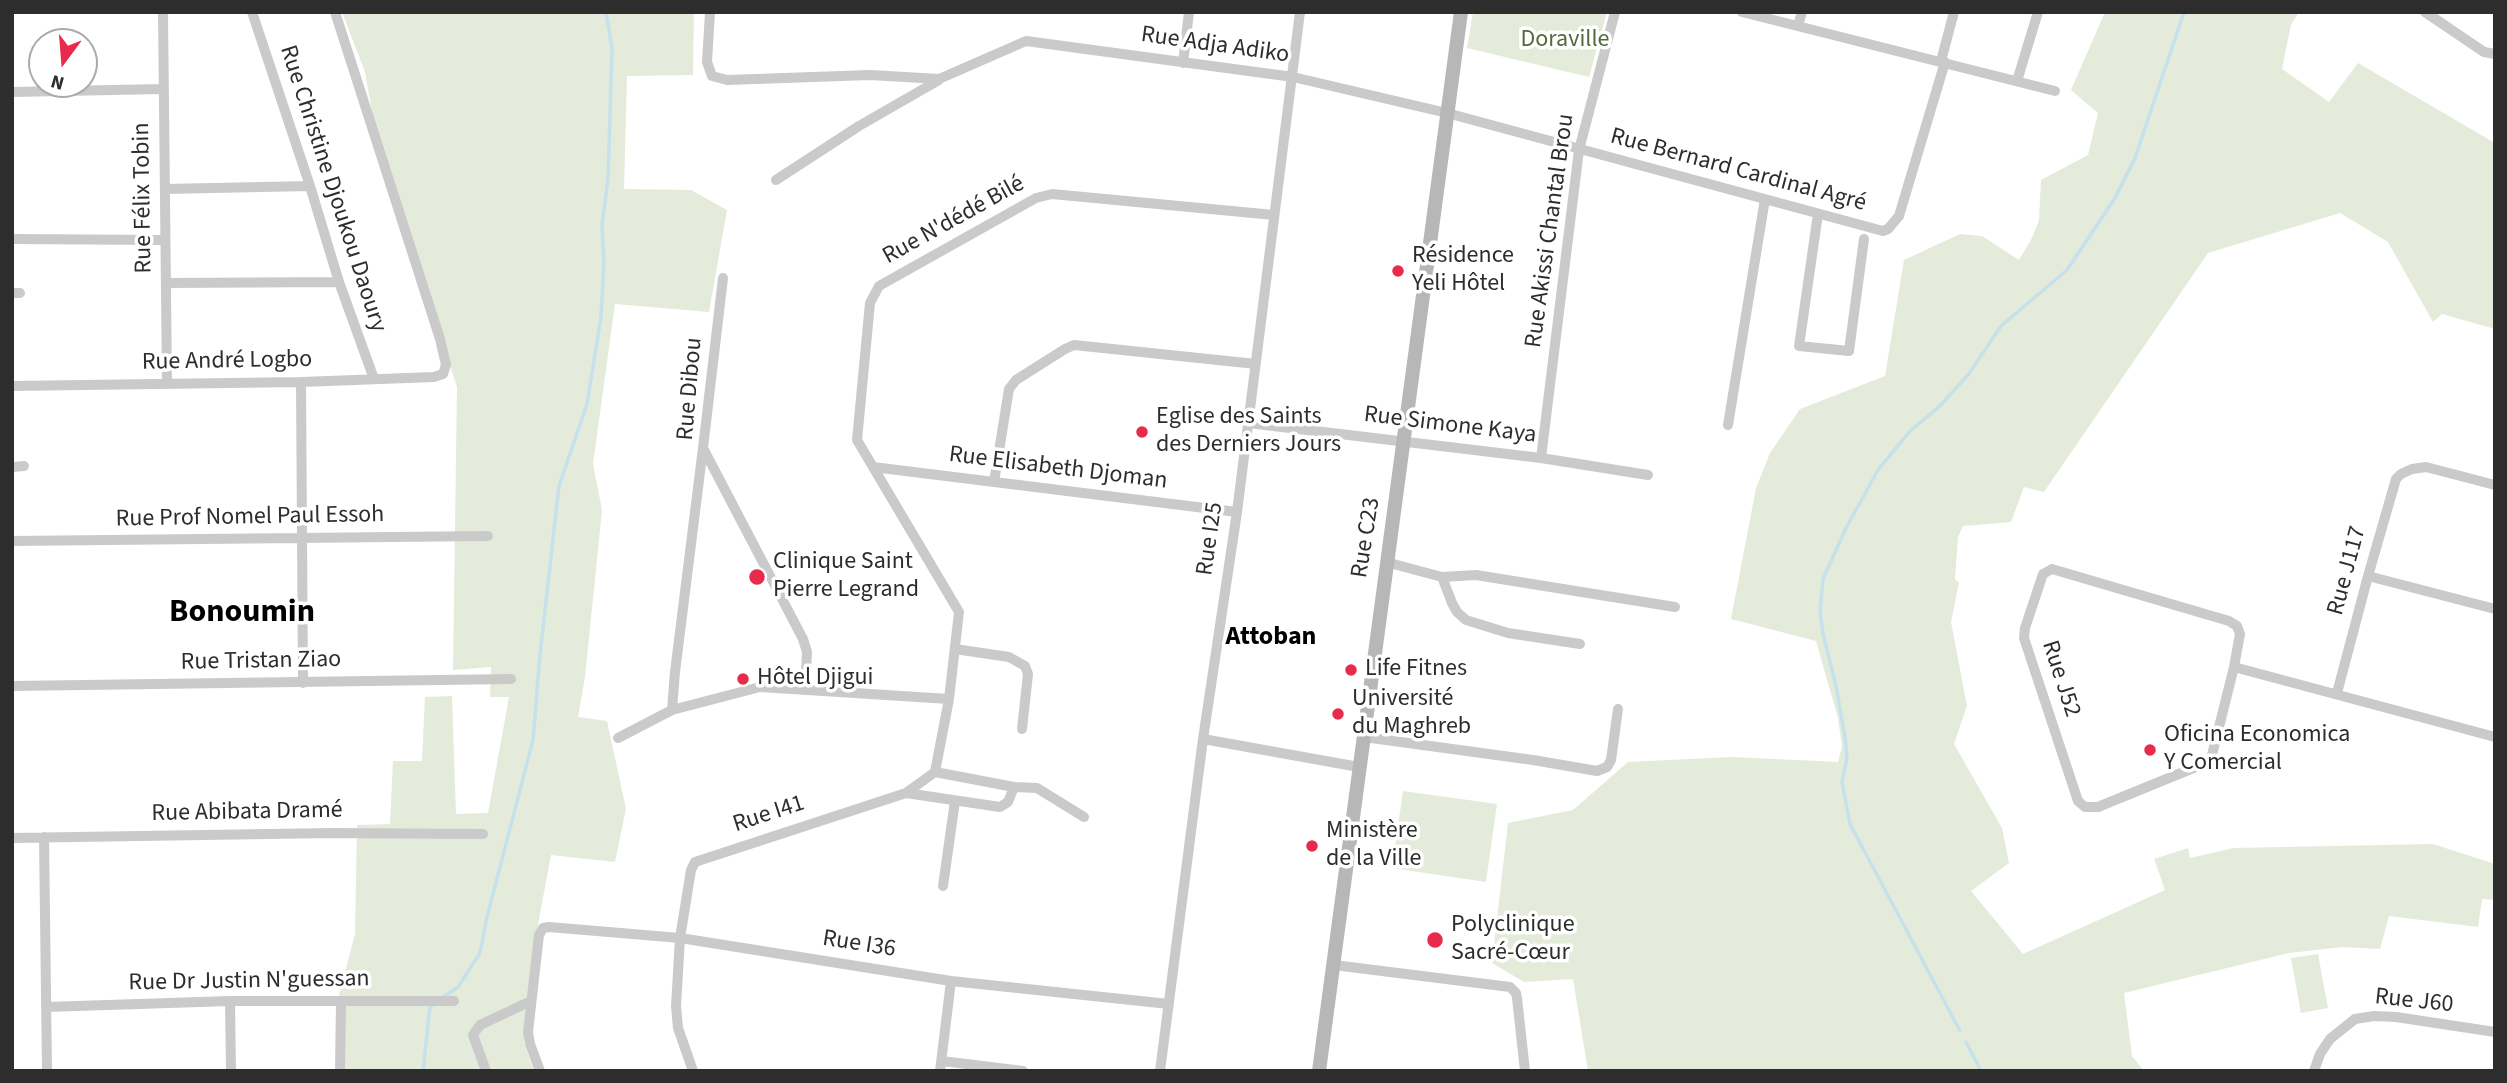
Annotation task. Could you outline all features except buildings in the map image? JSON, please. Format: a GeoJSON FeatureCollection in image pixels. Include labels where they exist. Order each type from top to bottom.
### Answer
{"type":"FeatureCollection","features":[{"type":"Feature","properties":{"kind":"street","name":"Rue Félix Tobin"},"geometry":{"type":"LineString","coordinates":[[163,12],[167,384]]}},
{"type":"Feature","properties":{"kind":"street","name":"Rue Christine Djoukou Daoury"},"geometry":{"type":"LineString","coordinates":[[252,12],[339,282],[374,379]]}},
{"type":"Feature","properties":{"kind":"street","name":"Rue André Logbo"},"geometry":{"type":"LineString","coordinates":[[12,386],[301,382],[434,377],[443,374],[446,365],[440,339],[335,12]]}},
{"type":"Feature","properties":{"kind":"street","name":"Rue Adja Adiko"},"geometry":{"type":"LineString","coordinates":[[710,12],[707,62],[712,76],[727,80],[870,75],[939,79],[1026,41],[1293,77],[1447,113]]}},
{"type":"Feature","properties":{"kind":"street"},"geometry":{"type":"LineString","coordinates":[[1183,63],[1189,12]]}},
{"type":"Feature","properties":{"kind":"street","name":"Rue I25"},"geometry":{"type":"LineString","coordinates":[[1160,1071],[1203,739],[1237,512],[1300,12]]}},
{"type":"Feature","properties":{"kind":"street","name":"Rue C23"},"geometry":{"type":"LineString","coordinates":[[1319,1071],[1461,12]]}},
{"type":"Feature","properties":{"kind":"street","name":"Rue Akissi Chantal Brou"},"geometry":{"type":"LineString","coordinates":[[1541,458],[1579,150],[1615,12]]}},
{"type":"Feature","properties":{"kind":"street"},"geometry":{"type":"LineString","coordinates":[[1742,12],[2055,91]]}},
{"type":"Feature","properties":{"kind":"street"},"geometry":{"type":"LineString","coordinates":[[1798,25],[1802,12]]}},
{"type":"Feature","properties":{"kind":"street","name":"Rue Bernard Cardinal Agré"},"geometry":{"type":"LineString","coordinates":[[1447,113],[1883,231],[1893,224],[1899,215],[1943,62],[1954,12]]}},
{"type":"Feature","properties":{"kind":"street"},"geometry":{"type":"LineString","coordinates":[[2017,81],[2038,12]]}},
{"type":"Feature","properties":{"kind":"street"},"geometry":{"type":"LineString","coordinates":[[2425,12],[2484,52],[2495,54]]}},
{"type":"Feature","properties":{"kind":"street"},"geometry":{"type":"LineString","coordinates":[[776,180],[859,126],[939,79]]}},
{"type":"Feature","properties":{"kind":"street"},"geometry":{"type":"LineString","coordinates":[[12,92],[163,89]]}},
{"type":"Feature","properties":{"kind":"street"},"geometry":{"type":"LineString","coordinates":[[165,189],[310,186]]}},
{"type":"Feature","properties":{"kind":"street","name":"Rue N'dédé Bilé"},"geometry":{"type":"LineString","coordinates":[[955,649],[959,612],[857,440],[870,303],[879,286],[1037,198],[1052,194],[1275,215]]}},
{"type":"Feature","properties":{"kind":"street"},"geometry":{"type":"LineString","coordinates":[[1728,425],[1765,199]]}},
{"type":"Feature","properties":{"kind":"street"},"geometry":{"type":"LineString","coordinates":[[1818,214],[1799,345],[1849,351],[1864,239]]}},
{"type":"Feature","properties":{"kind":"street"},"geometry":{"type":"LineString","coordinates":[[12,239],[165,240]]}},
{"type":"Feature","properties":{"kind":"street","name":"Rue Dibou"},"geometry":{"type":"LineString","coordinates":[[723,278],[703,448],[803,639],[807,652],[805,690]]}},
{"type":"Feature","properties":{"kind":"street"},"geometry":{"type":"LineString","coordinates":[[166,283],[339,282]]}},
{"type":"Feature","properties":{"kind":"street"},"geometry":{"type":"LineString","coordinates":[[994,482],[1009,389],[1016,380],[1065,349],[1074,345],[1256,364]]}},
{"type":"Feature","properties":{"kind":"street"},"geometry":{"type":"LineString","coordinates":[[301,382],[303,683]]}},
{"type":"Feature","properties":{"kind":"street","name":"Rue Simone Kaya"},"geometry":{"type":"LineString","coordinates":[[1248,423],[1541,458],[1648,475]]}},
{"type":"Feature","properties":{"kind":"street"},"geometry":{"type":"LineString","coordinates":[[672,710],[703,448]]}},
{"type":"Feature","properties":{"kind":"street"},"geometry":{"type":"LineString","coordinates":[[12,467],[24,466]]}},
{"type":"Feature","properties":{"kind":"street","name":"Rue Elisabeth Djoman"},"geometry":{"type":"LineString","coordinates":[[873,467],[1237,512]]}},
{"type":"Feature","properties":{"kind":"street","name":"Rue J117"},"geometry":{"type":"LineString","coordinates":[[2337,693],[2393,487],[2401,474],[2412,469],[2439,468],[2495,485]]}},
{"type":"Feature","properties":{"kind":"street","name":"Rue Prof Nomel Paul Essoh"},"geometry":{"type":"LineString","coordinates":[[12,541],[488,536]]}},
{"type":"Feature","properties":{"kind":"street"},"geometry":{"type":"LineString","coordinates":[[1386,562],[1442,577],[1476,575],[1675,607]]}},
{"type":"Feature","properties":{"kind":"street","name":"Rue J52"},"geometry":{"type":"LineString","coordinates":[[2052,569],[2235,623],[2240,634],[2234,667],[2208,762],[2098,807],[2085,807],[2078,801],[2026,648],[2024,634],[2043,575],[2052,569]]}},
{"type":"Feature","properties":{"kind":"street"},"geometry":{"type":"LineString","coordinates":[[2368,576],[2495,609]]}},
{"type":"Feature","properties":{"kind":"street"},"geometry":{"type":"LineString","coordinates":[[1442,577],[1451,603],[1466,620],[1508,633],[1580,644]]}},
{"type":"Feature","properties":{"kind":"street"},"geometry":{"type":"LineString","coordinates":[[1022,729],[1028,674],[1025,666],[1009,657],[955,649],[949,699],[935,772],[1014,787],[1037,788],[1084,817]]}},
{"type":"Feature","properties":{"kind":"street"},"geometry":{"type":"LineString","coordinates":[[2234,667],[2495,737]]}},
{"type":"Feature","properties":{"kind":"street","name":"Rue Tristan Ziao"},"geometry":{"type":"LineString","coordinates":[[12,686],[511,679]]}},
{"type":"Feature","properties":{"kind":"street"},"geometry":{"type":"LineString","coordinates":[[618,738],[672,710],[760,687],[949,699]]}},
{"type":"Feature","properties":{"kind":"street"},"geometry":{"type":"LineString","coordinates":[[1364,737],[1533,760],[1597,772],[1607,767],[1611,760],[1618,709]]}},
{"type":"Feature","properties":{"kind":"street"},"geometry":{"type":"LineString","coordinates":[[1203,739],[1359,768]]}},
{"type":"Feature","properties":{"kind":"street","name":"Rue I41"},"geometry":{"type":"LineString","coordinates":[[693,1071],[678,1028],[676,1006],[680,938],[691,870],[695,862],[906,793],[935,772]]}},
{"type":"Feature","properties":{"kind":"street"},"geometry":{"type":"LineString","coordinates":[[906,793],[1000,807],[1008,802],[1014,787]]}},
{"type":"Feature","properties":{"kind":"street"},"geometry":{"type":"LineString","coordinates":[[943,886],[955,801]]}},
{"type":"Feature","properties":{"kind":"street","name":"Rue Abibata Dramé"},"geometry":{"type":"LineString","coordinates":[[12,838],[332,833],[482,834]]}},
{"type":"Feature","properties":{"kind":"street"},"geometry":{"type":"LineString","coordinates":[[44,837],[47,1071]]}},
{"type":"Feature","properties":{"kind":"street","name":"Rue I36"},"geometry":{"type":"LineString","coordinates":[[531,1001],[543,928],[680,938],[951,981],[1168,1004]]}},
{"type":"Feature","properties":{"kind":"street"},"geometry":{"type":"LineString","coordinates":[[1334,965],[1510,987],[1517,998],[1525,1071]]}},
{"type":"Feature","properties":{"kind":"street"},"geometry":{"type":"LineString","coordinates":[[951,981],[941,1066],[1023,1071]]}},
{"type":"Feature","properties":{"kind":"street"},"geometry":{"type":"LineString","coordinates":[[340,1071],[341,1001]]}},
{"type":"Feature","properties":{"kind":"street","name":"Rue Dr Justin N'guessan"},"geometry":{"type":"LineString","coordinates":[[46,1007],[230,1002],[454,1001]]}},
{"type":"Feature","properties":{"kind":"street"},"geometry":{"type":"LineString","coordinates":[[486,1071],[473,1035],[480,1025],[531,1001]]}},
{"type":"Feature","properties":{"kind":"street"},"geometry":{"type":"LineString","coordinates":[[531,1001],[528,1032],[540,1071]]}},
{"type":"Feature","properties":{"kind":"street"},"geometry":{"type":"LineString","coordinates":[[230,1002],[231,1071]]}},
{"type":"Feature","properties":{"kind":"street","name":"Rue J60"},"geometry":{"type":"LineString","coordinates":[[2314,1071],[2320,1054],[2330,1039],[2356,1019],[2396,1017],[2495,1032]]}},
{"type":"Feature","properties":{"kind":"green space"},"geometry":{"type":"Polygon","coordinates":[[[342,12],[694,12],[693,75],[627,76],[624,189],[691,190],[727,210],[709,312],[615,304],[593,464],[602,510],[585,677],[578,717],[607,721],[626,809],[615,862],[551,855],[536,935],[524,1043],[534,1071],[337,1071],[339,995],[355,934],[357,825],[390,824],[393,761],[422,761],[425,697],[452,696],[456,814],[488,813],[509,697],[490,697],[491,667],[453,670],[457,387],[378,147],[365,72],[342,12]]]}},
{"type":"Feature","properties":{"kind":"green space","name":"Doraville"},"geometry":{"type":"Polygon","coordinates":[[[1473,12],[1607,12],[1589,77],[1467,48],[1473,12]]]}},
{"type":"Feature","properties":{"kind":"green space"},"geometry":{"type":"Polygon","coordinates":[[[2105,12],[2299,12],[2291,25],[2282,69],[2329,102],[2358,63],[2495,143],[2495,329],[2442,314],[2433,322],[2388,242],[2340,213],[2208,253],[2044,492],[2024,487],[2011,522],[1963,526],[1958,537],[1955,579],[1959,583],[1951,622],[1967,706],[1954,744],[2002,828],[2009,863],[1971,891],[2023,954],[2165,890],[2154,859],[2188,848],[2190,858],[2234,848],[2433,844],[2495,864],[2495,900],[2482,899],[2478,927],[2389,916],[2380,949],[2343,947],[2289,953],[2124,993],[2132,1056],[2144,1071],[1588,1071],[1573,979],[1524,982],[1492,963],[1508,823],[1573,810],[1628,762],[1732,757],[1838,762],[1842,746],[1838,718],[1816,641],[1731,619],[1756,488],[1770,453],[1800,409],[1885,376],[1904,260],[1960,234],[1982,236],[2019,260],[2039,220],[2041,180],[2088,155],[2098,113],[2071,90],[2105,12]]]}},
{"type":"Feature","properties":{"kind":"green space"},"geometry":{"type":"Polygon","coordinates":[[[1403,791],[1497,804],[1486,882],[1392,868],[1403,791]]]}},
{"type":"Feature","properties":{"kind":"green space"},"geometry":{"type":"Polygon","coordinates":[[[2318,954],[2328,1008],[2301,1013],[2291,958],[2318,954]]]}},
{"type":"Feature","properties":{"kind":"waterway"},"geometry":{"type":"LineString","coordinates":[[442,998],[458,987],[480,953],[533,740],[559,486],[587,404],[601,317],[604,263],[602,225],[608,179],[612,48],[606,12]]}},
{"type":"Feature","properties":{"kind":"waterway"},"geometry":{"type":"LineString","coordinates":[[1960,1031],[1850,824],[1842,782],[1847,758],[1845,738],[1820,611],[1823,579],[1846,528],[1878,470],[1910,431],[1939,407],[1968,375],[2001,326],[2067,270],[2115,198],[2135,158],[2184,12]]}},
{"type":"Feature","properties":{"kind":"waterway"},"geometry":{"type":"LineString","coordinates":[[423,1071],[430,1006],[433,1005]]}},
{"type":"Feature","properties":{"kind":"waterway"},"geometry":{"type":"LineString","coordinates":[[1966,1042],[1981,1071]]}},
{"type":"Feature","properties":{"kind":"place","name":"Résidence Yeli Hôtel"},"geometry":{"type":"Point","coordinates":[1398,271]}},
{"type":"Feature","properties":{"kind":"place","name":"Eglise des Saints des Derniers Jours"},"geometry":{"type":"Point","coordinates":[1142,432]}},
{"type":"Feature","properties":{"kind":"place","name":"Clinique Saint Pierre Legrand"},"geometry":{"type":"Point","coordinates":[757,577]}},
{"type":"Feature","properties":{"kind":"place","name":"Life Fitnes"},"geometry":{"type":"Point","coordinates":[1351,670]}},
{"type":"Feature","properties":{"kind":"place","name":"Hôtel Djigui"},"geometry":{"type":"Point","coordinates":[743,679]}},
{"type":"Feature","properties":{"kind":"place","name":"Université du Maghreb"},"geometry":{"type":"Point","coordinates":[1338,714]}},
{"type":"Feature","properties":{"kind":"place","name":"Oficina Economica Y Comercial"},"geometry":{"type":"Point","coordinates":[2150,750]}},
{"type":"Feature","properties":{"kind":"place","name":"Ministère de la Ville"},"geometry":{"type":"Point","coordinates":[1312,846]}},
{"type":"Feature","properties":{"kind":"place","name":"Polyclinique Sacré-Cœur"},"geometry":{"type":"Point","coordinates":[1435,940]}},
{"type":"Feature","properties":{"kind":"district","name":"Bonoumin"},"geometry":{"type":"Point","coordinates":[242,614]}},
{"type":"Feature","properties":{"kind":"district","name":"Attoban"},"geometry":{"type":"Point","coordinates":[1271,638]}}]}
